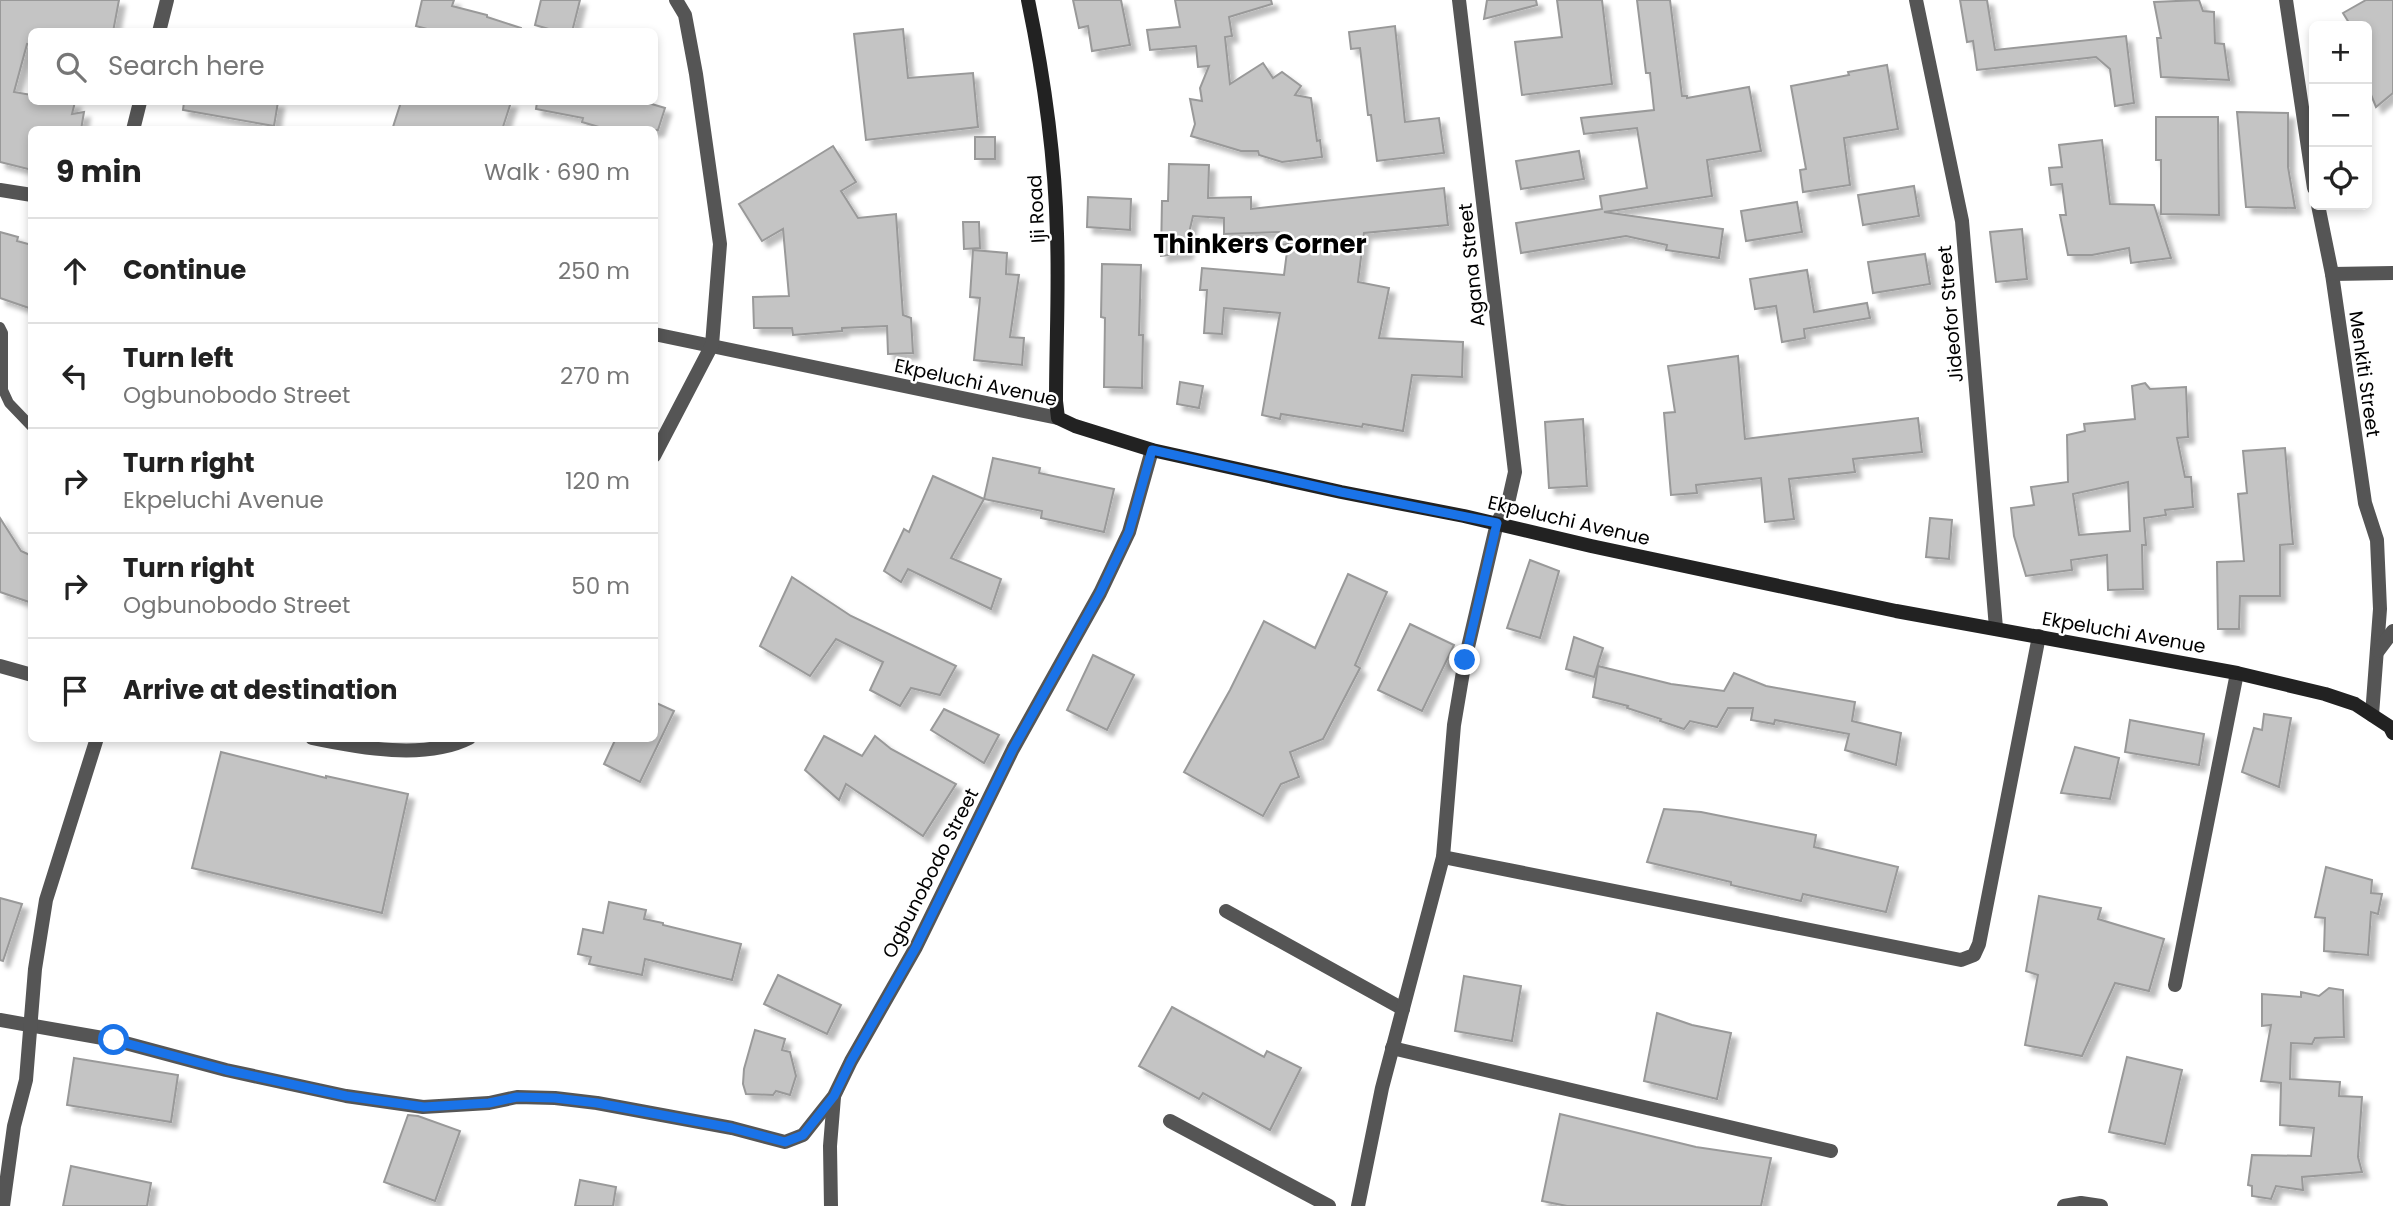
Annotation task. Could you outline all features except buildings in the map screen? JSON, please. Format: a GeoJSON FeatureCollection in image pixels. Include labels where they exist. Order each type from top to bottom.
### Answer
{"type":"FeatureCollection","features":[{"type":"Feature","properties":{"kind":"street"},"geometry":{"type":"LineString","coordinates":[[160,28],[167,0]]}},
{"type":"Feature","properties":{"kind":"street"},"geometry":{"type":"LineString","coordinates":[[658,448],[712,345],[720,244],[696,74],[685,15],[676,0]]}},
{"type":"Feature","properties":{"kind":"street","name":"Iji Road"},"geometry":{"type":"LineString","coordinates":[[1028,0],[1043,72],[1054,175],[1058,418]]}},
{"type":"Feature","properties":{"kind":"street","name":"Agana Street"},"geometry":{"type":"LineString","coordinates":[[1460,0],[1516,472],[1508,503],[1497,523]]}},
{"type":"Feature","properties":{"kind":"street","name":"Jideofor Street"},"geometry":{"type":"LineString","coordinates":[[1916,0],[1962,221],[1996,628]]}},
{"type":"Feature","properties":{"kind":"street"},"geometry":{"type":"LineString","coordinates":[[2286,0],[2309,162]]}},
{"type":"Feature","properties":{"kind":"street"},"geometry":{"type":"LineString","coordinates":[[134,126],[140,105]]}},
{"type":"Feature","properties":{"kind":"street"},"geometry":{"type":"LineString","coordinates":[[0,190],[28,194]]}},
{"type":"Feature","properties":{"kind":"street","name":"Menkiti Street"},"geometry":{"type":"LineString","coordinates":[[2319,210],[2332,274],[2365,503],[2377,540],[2380,609],[2372,715]]}},
{"type":"Feature","properties":{"kind":"street"},"geometry":{"type":"LineString","coordinates":[[2332,274],[2393,274]]}},
{"type":"Feature","properties":{"kind":"street","name":"Ekpeluchi Avenue"},"geometry":{"type":"LineString","coordinates":[[658,335],[783,363],[1058,418],[1152,450],[1497,523],[1591,546],[1834,598],[2236,673],[2325,694],[2355,704],[2392,729]]}},
{"type":"Feature","properties":{"kind":"street","name":"Ogbunobodo Street"},"geometry":{"type":"LineString","coordinates":[[32,1026],[114,1040],[226,1070],[346,1096],[424,1107],[489,1103],[517,1097],[555,1098],[732,1128],[785,1142],[803,1135],[834,1096],[916,947],[1013,749],[1100,593],[1129,532],[1152,450]]}},
{"type":"Feature","properties":{"kind":"street"},"geometry":{"type":"LineString","coordinates":[[1358,1206],[1392,1048],[1443,857],[1454,725],[1465,660],[1497,523]]}},
{"type":"Feature","properties":{"kind":"street"},"geometry":{"type":"LineString","coordinates":[[2377,652],[2393,631]]}},
{"type":"Feature","properties":{"kind":"street"},"geometry":{"type":"LineString","coordinates":[[1443,857],[1961,960],[1974,955],[1979,944],[2039,636]]}},
{"type":"Feature","properties":{"kind":"street"},"geometry":{"type":"LineString","coordinates":[[0,666],[28,674]]}},
{"type":"Feature","properties":{"kind":"street"},"geometry":{"type":"LineString","coordinates":[[2175,985],[2236,673]]}},
{"type":"Feature","properties":{"kind":"street"},"geometry":{"type":"LineString","coordinates":[[3,1206],[14,1126],[26,1080],[35,969],[46,900],[96,742]]}},
{"type":"Feature","properties":{"kind":"street"},"geometry":{"type":"LineString","coordinates":[[340,742],[404,751],[453,747],[462,742]]}},
{"type":"Feature","properties":{"kind":"street"},"geometry":{"type":"LineString","coordinates":[[1226,911],[1403,1009]]}},
{"type":"Feature","properties":{"kind":"street"},"geometry":{"type":"LineString","coordinates":[[0,1020],[32,1026]]}},
{"type":"Feature","properties":{"kind":"street"},"geometry":{"type":"LineString","coordinates":[[1392,1048],[1831,1151]]}},
{"type":"Feature","properties":{"kind":"street"},"geometry":{"type":"LineString","coordinates":[[831,1206],[830,1146],[834,1096]]}},
{"type":"Feature","properties":{"kind":"street"},"geometry":{"type":"LineString","coordinates":[[1170,1121],[1329,1206]]}},
{"type":"Feature","properties":{"kind":"street"},"geometry":{"type":"LineString","coordinates":[[2064,1206],[2081,1203],[2095,1206]]}},
{"type":"Feature","properties":{"kind":"lane"},"geometry":{"type":"LineString","coordinates":[[0,327],[3,333],[3,390],[9,403],[28,423]]}},
{"type":"Feature","properties":{"kind":"district","name":"Thinkers Corner"},"geometry":{"type":"Point","coordinates":[1260,244]}},
{"type":"Feature","properties":{"kind":"route"},"geometry":{"type":"LineString","coordinates":[[114,1040],[226,1070],[346,1096],[424,1107],[489,1103],[517,1097],[555,1098],[732,1128],[785,1142],[803,1135],[834,1096],[916,947],[1013,749],[1100,593],[1129,532],[1152,450],[1497,523],[1465,660]]}}]}
